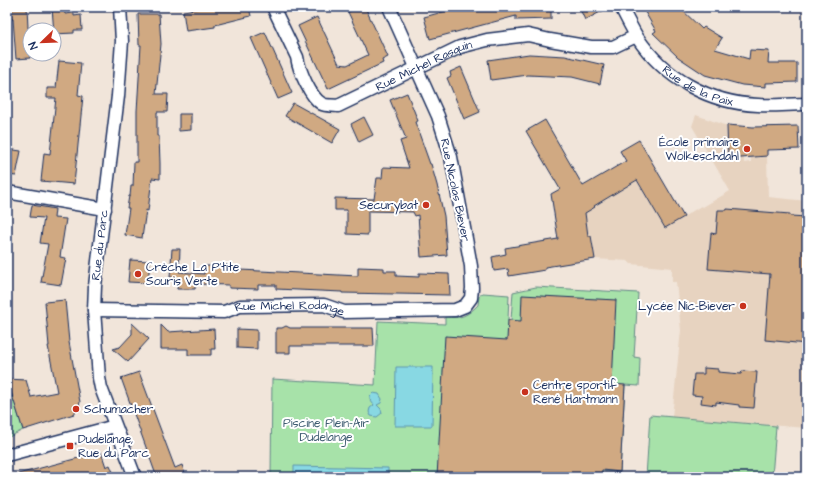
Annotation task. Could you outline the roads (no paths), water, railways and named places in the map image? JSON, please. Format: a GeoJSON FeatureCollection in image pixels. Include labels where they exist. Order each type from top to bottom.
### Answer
{"type":"FeatureCollection","features":[{"type":"Feature","properties":{"kind":"street","name":"Rue du Parc"},"geometry":{"type":"LineString","coordinates":[[120,7],[122,41],[118,96],[95,286],[94,310],[101,388],[135,477]]}},
{"type":"Feature","properties":{"kind":"street","name":"Rue Michel Rasquin"},"geometry":{"type":"LineString","coordinates":[[273,7],[297,57],[298,65],[309,88],[315,99],[323,105],[338,106],[460,47],[487,40],[528,35],[591,47],[613,47],[636,36]]}},
{"type":"Feature","properties":{"kind":"street","name":"Rue Nicolas Biever"},"geometry":{"type":"LineString","coordinates":[[389,7],[438,116],[451,157],[470,266],[472,288]]}},
{"type":"Feature","properties":{"kind":"street","name":"Rue de la Paix"},"geometry":{"type":"LineString","coordinates":[[621,7],[636,36],[649,53],[663,67],[688,86],[706,95],[727,101],[758,105],[807,104]]}},
{"type":"Feature","properties":{"kind":"street"},"geometry":{"type":"LineString","coordinates":[[7,192],[105,209]]}},
{"type":"Feature","properties":{"kind":"street","name":"Rue Michel Rodange"},"geometry":{"type":"LineString","coordinates":[[94,310],[224,312],[240,306],[324,305],[344,312],[455,310],[465,306],[471,298],[472,288]]}},
{"type":"Feature","properties":{"kind":"street"},"geometry":{"type":"LineString","coordinates":[[7,455],[115,426]]}},
{"type":"Feature","properties":{"kind":"water"},"geometry":{"type":"Polygon","coordinates":[[[396,367],[433,367],[432,426],[395,426],[396,367]]]}},
{"type":"Feature","properties":{"kind":"water"},"geometry":{"type":"Polygon","coordinates":[[[373,393],[379,394],[382,399],[381,403],[377,405],[381,409],[382,413],[377,417],[371,416],[369,412],[370,408],[374,405],[370,400],[370,396],[373,393]]]}},
{"type":"Feature","properties":{"kind":"water"},"geometry":{"type":"Polygon","coordinates":[[[294,466],[388,468],[388,477],[294,477],[294,466]]]}},
{"type":"Feature","properties":{"kind":"place","name":"École primaire Wolkeschdahl"},"geometry":{"type":"Point","coordinates":[747,149]}},
{"type":"Feature","properties":{"kind":"place","name":"Securybat"},"geometry":{"type":"Point","coordinates":[426,205]}},
{"type":"Feature","properties":{"kind":"place","name":"Crèche La P'tite Souris Verte"},"geometry":{"type":"Point","coordinates":[138,274]}},
{"type":"Feature","properties":{"kind":"place","name":"Lycée Nic-Biever"},"geometry":{"type":"Point","coordinates":[743,306]}},
{"type":"Feature","properties":{"kind":"place","name":"Centre sportif René Hartmann"},"geometry":{"type":"Point","coordinates":[525,392]}},
{"type":"Feature","properties":{"kind":"place","name":"Schumacher"},"geometry":{"type":"Point","coordinates":[76,409]}},
{"type":"Feature","properties":{"kind":"place","name":"Dudelange, Rue du Parc"},"geometry":{"type":"Point","coordinates":[70,446]}},
{"type":"Feature","properties":{"kind":"park label","name":"Piscine Plein-Air Dudelange"},"geometry":{"type":"Point","coordinates":[326,430]}}]}
